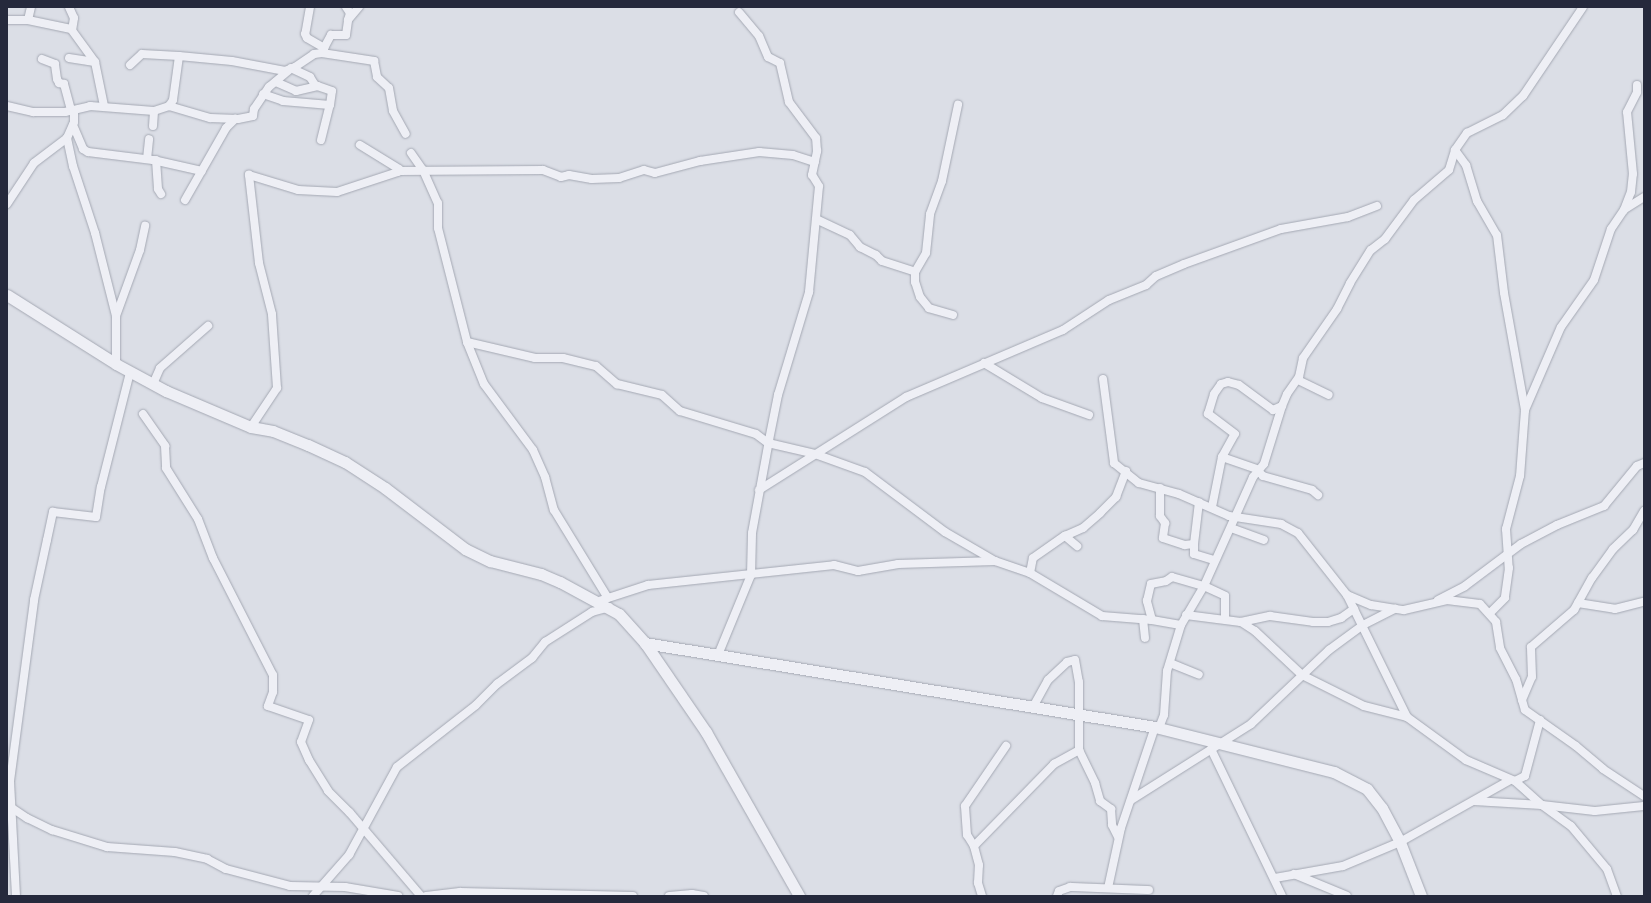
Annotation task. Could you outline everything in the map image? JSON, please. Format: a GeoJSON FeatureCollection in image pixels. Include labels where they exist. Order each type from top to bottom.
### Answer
{"type":"FeatureCollection","features":[{"type":"Feature","properties":{"kind":"street"},"geometry":{"type":"LineString","coordinates":[[28,20],[31,7]]}},
{"type":"Feature","properties":{"kind":"street"},"geometry":{"type":"LineString","coordinates":[[69,7],[74,18],[72,30]]}},
{"type":"Feature","properties":{"kind":"street"},"geometry":{"type":"LineString","coordinates":[[310,7],[305,34],[307,38],[323,51],[374,61],[377,76],[389,88],[393,111],[406,134]]}},
{"type":"Feature","properties":{"kind":"street"},"geometry":{"type":"LineString","coordinates":[[7,106],[33,112],[71,110],[104,106],[154,111],[169,106],[210,118],[235,119],[253,116],[263,94],[292,68],[314,54],[323,51],[331,35],[346,35],[350,13],[346,7]]}},
{"type":"Feature","properties":{"kind":"street"},"geometry":{"type":"LineString","coordinates":[[348,20],[359,7]]}},
{"type":"Feature","properties":{"kind":"street"},"geometry":{"type":"LineString","coordinates":[[1108,888],[1118,837],[1157,727],[1164,715],[1163,698],[1170,662],[1181,625],[1204,586],[1214,560],[1236,518],[1258,470],[1264,464],[1282,406],[1287,394],[1298,380],[1303,358],[1337,309],[1350,283],[1371,250],[1386,239],[1414,200],[1449,170],[1455,150],[1467,133],[1503,114],[1523,96],[1583,7]]}},
{"type":"Feature","properties":{"kind":"street"},"geometry":{"type":"LineString","coordinates":[[718,655],[751,575],[752,533],[768,443],[778,395],[809,292],[818,220],[820,186],[812,175],[817,150],[816,138],[789,102],[780,63],[768,57],[759,36],[740,12]]}},
{"type":"Feature","properties":{"kind":"street"},"geometry":{"type":"LineString","coordinates":[[7,20],[28,20],[72,30],[95,62],[104,106]]}},
{"type":"Feature","properties":{"kind":"street"},"geometry":{"type":"LineString","coordinates":[[130,65],[142,54],[232,61],[276,71],[292,68],[310,77],[317,86]]}},
{"type":"Feature","properties":{"kind":"street"},"geometry":{"type":"LineString","coordinates":[[169,106],[177,87],[179,56]]}},
{"type":"Feature","properties":{"kind":"street"},"geometry":{"type":"LineString","coordinates":[[69,58],[95,62]]}},
{"type":"Feature","properties":{"kind":"street"},"geometry":{"type":"LineString","coordinates":[[7,204],[37,159],[67,138],[73,125],[74,112],[71,110],[64,84],[59,83],[57,79],[55,64],[42,59]]}},
{"type":"Feature","properties":{"kind":"street"},"geometry":{"type":"LineString","coordinates":[[276,82],[296,91],[317,86],[332,91],[321,140]]}},
{"type":"Feature","properties":{"kind":"street"},"geometry":{"type":"LineString","coordinates":[[1525,410],[1561,327],[1594,280],[1611,229],[1624,210],[1631,192],[1633,174],[1627,112],[1637,92],[1637,85]]}},
{"type":"Feature","properties":{"kind":"street"},"geometry":{"type":"LineString","coordinates":[[263,94],[283,101],[330,105]]}},
{"type":"Feature","properties":{"kind":"street"},"geometry":{"type":"LineString","coordinates":[[953,315],[929,308],[920,297],[915,282],[915,272],[926,254],[930,214],[942,180],[958,105]]}},
{"type":"Feature","properties":{"kind":"street"},"geometry":{"type":"LineString","coordinates":[[153,126],[154,111]]}},
{"type":"Feature","properties":{"kind":"street"},"geometry":{"type":"LineString","coordinates":[[185,200],[226,128],[235,119]]}},
{"type":"Feature","properties":{"kind":"street"},"geometry":{"type":"LineString","coordinates":[[73,125],[83,149],[88,152],[156,160],[202,171]]}},
{"type":"Feature","properties":{"kind":"street"},"geometry":{"type":"LineString","coordinates":[[67,138],[73,166],[95,233],[116,316],[116,364]]}},
{"type":"Feature","properties":{"kind":"street"},"geometry":{"type":"LineString","coordinates":[[147,159],[149,139]]}},
{"type":"Feature","properties":{"kind":"street"},"geometry":{"type":"LineString","coordinates":[[360,145],[399,171]]}},
{"type":"Feature","properties":{"kind":"street"},"geometry":{"type":"LineString","coordinates":[[1455,150],[1466,165],[1477,201],[1497,235],[1504,294],[1518,359],[1525,410],[1520,476],[1506,529],[1508,554],[1505,598],[1490,613]]}},
{"type":"Feature","properties":{"kind":"street"},"geometry":{"type":"LineString","coordinates":[[251,427],[277,388],[272,314],[259,263],[249,175],[298,190],[337,192],[399,171],[543,170],[561,177],[570,175],[592,179],[619,178],[644,170],[655,173],[700,161],[759,152],[793,155],[815,162]]}},
{"type":"Feature","properties":{"kind":"street"},"geometry":{"type":"LineString","coordinates":[[411,153],[423,170],[438,203],[438,228],[467,342],[484,384],[533,450],[545,477],[554,510],[605,602]]}},
{"type":"Feature","properties":{"kind":"street"},"geometry":{"type":"LineString","coordinates":[[156,160],[158,189],[161,194]]}},
{"type":"Feature","properties":{"kind":"street"},"geometry":{"type":"LineString","coordinates":[[1624,210],[1644,197]]}},
{"type":"Feature","properties":{"kind":"street"},"geometry":{"type":"LineString","coordinates":[[759,490],[906,398],[1063,330],[1109,300],[1146,285],[1156,276],[1184,264],[1281,229],[1342,219],[1377,206]]}},
{"type":"Feature","properties":{"kind":"street"},"geometry":{"type":"LineString","coordinates":[[818,220],[850,235],[860,247],[876,255],[882,261],[915,272]]}},
{"type":"Feature","properties":{"kind":"street"},"geometry":{"type":"LineString","coordinates":[[116,316],[140,250],[145,226]]}},
{"type":"Feature","properties":{"kind":"street"},"geometry":{"type":"LineString","coordinates":[[7,295],[116,364],[153,384],[251,427],[280,434],[345,462],[385,488],[465,549],[490,561],[541,574],[605,602],[628,622],[706,732],[799,896]]}},
{"type":"Feature","properties":{"kind":"street"},"geometry":{"type":"LineString","coordinates":[[153,384],[160,368],[208,326]]}},
{"type":"Feature","properties":{"kind":"street"},"geometry":{"type":"LineString","coordinates":[[467,342],[535,358],[563,358],[596,366],[617,384],[662,396],[680,411],[756,434],[768,443],[816,454],[865,472],[945,532],[995,561],[1030,573],[1102,616],[1147,619],[1181,625]]}},
{"type":"Feature","properties":{"kind":"street"},"geometry":{"type":"LineString","coordinates":[[984,364],[1042,398],[1089,415]]}},
{"type":"Feature","properties":{"kind":"street"},"geometry":{"type":"LineString","coordinates":[[16,896],[9,806],[10,781],[33,604],[53,512],[96,517],[100,487],[130,372]]}},
{"type":"Feature","properties":{"kind":"street"},"geometry":{"type":"LineString","coordinates":[[1104,379],[1114,463],[1126,470],[1139,483],[1160,488],[1199,502],[1236,518],[1281,524],[1298,533],[1347,595],[1407,717]]}},
{"type":"Feature","properties":{"kind":"street"},"geometry":{"type":"LineString","coordinates":[[1298,380],[1329,395]]}},
{"type":"Feature","properties":{"kind":"street"},"geometry":{"type":"LineString","coordinates":[[1212,507],[1222,457],[1235,434],[1208,414],[1214,394],[1221,384],[1228,382],[1239,385],[1273,410],[1282,406]]}},
{"type":"Feature","properties":{"kind":"street"},"geometry":{"type":"LineString","coordinates":[[143,414],[165,446],[166,468],[198,519],[213,558],[273,675],[273,692],[268,706],[309,720],[301,742],[309,760],[328,791],[364,829],[421,896]]}},
{"type":"Feature","properties":{"kind":"street"},"geometry":{"type":"LineString","coordinates":[[1222,457],[1258,470],[1263,476],[1312,490],[1318,495]]}},
{"type":"Feature","properties":{"kind":"street"},"geometry":{"type":"LineString","coordinates":[[1347,595],[1371,605],[1395,609],[1415,610],[1425,606],[1465,586],[1508,554],[1557,525],[1604,506],[1637,466],[1644,463]]}},
{"type":"Feature","properties":{"kind":"street"},"geometry":{"type":"LineString","coordinates":[[1030,573],[1033,558],[1065,536],[1083,528],[1116,497],[1126,470]]}},
{"type":"Feature","properties":{"kind":"street"},"geometry":{"type":"LineString","coordinates":[[1160,488],[1160,516],[1165,523],[1163,538],[1173,543],[1194,544]]}},
{"type":"Feature","properties":{"kind":"street"},"geometry":{"type":"LineString","coordinates":[[1199,502],[1192,550],[1194,554],[1214,560]]}},
{"type":"Feature","properties":{"kind":"street"},"geometry":{"type":"LineString","coordinates":[[1522,700],[1532,677],[1531,647],[1559,625],[1578,603],[1592,578],[1613,549],[1633,530],[1644,511]]}},
{"type":"Feature","properties":{"kind":"street"},"geometry":{"type":"LineString","coordinates":[[1231,528],[1264,540]]}},
{"type":"Feature","properties":{"kind":"street"},"geometry":{"type":"LineString","coordinates":[[1065,536],[1078,546]]}},
{"type":"Feature","properties":{"kind":"street"},"geometry":{"type":"LineString","coordinates":[[313,896],[349,855],[397,767],[476,705],[497,684],[532,658],[545,642],[605,602],[648,585],[834,565],[858,571],[898,564],[995,561]]}},
{"type":"Feature","properties":{"kind":"street"},"geometry":{"type":"LineString","coordinates":[[1144,638],[1147,619],[1147,601],[1151,584],[1166,581],[1172,577],[1204,586],[1225,596],[1225,619]]}},
{"type":"Feature","properties":{"kind":"street"},"geometry":{"type":"LineString","coordinates":[[1425,606],[1447,600],[1470,601],[1480,604],[1490,613],[1496,622],[1500,648],[1516,679],[1525,710],[1576,746],[1604,770],[1644,796]]}},
{"type":"Feature","properties":{"kind":"street"},"geometry":{"type":"LineString","coordinates":[[1578,603],[1615,609],[1644,602]]}},
{"type":"Feature","properties":{"kind":"street"},"geometry":{"type":"LineString","coordinates":[[1241,622],[1270,616],[1313,622],[1328,622],[1341,618],[1354,609]]}},
{"type":"Feature","properties":{"kind":"street"},"geometry":{"type":"LineString","coordinates":[[1131,800],[1251,724],[1329,650],[1363,626],[1395,609]]}},
{"type":"Feature","properties":{"kind":"street"},"geometry":{"type":"LineString","coordinates":[[1186,615],[1241,622],[1255,631],[1302,675],[1364,706],[1407,717],[1466,760],[1512,780],[1542,805],[1571,826],[1607,869],[1617,896]]}},
{"type":"Feature","properties":{"kind":"street"},"geometry":{"type":"LineString","coordinates":[[645,644],[1157,727],[1216,746],[1334,772],[1353,780],[1367,789],[1382,808],[1400,842],[1421,896]]}},
{"type":"Feature","properties":{"kind":"street"},"geometry":{"type":"LineString","coordinates":[[1033,707],[1048,680],[1067,662],[1075,660],[1080,715],[1080,750],[1095,783],[1100,801],[1111,809],[1112,825],[1118,837]]}},
{"type":"Feature","properties":{"kind":"street"},"geometry":{"type":"LineString","coordinates":[[1170,662],[1199,675]]}},
{"type":"Feature","properties":{"kind":"street"},"geometry":{"type":"LineString","coordinates":[[1274,878],[1343,866],[1400,842],[1512,780],[1525,776],[1540,720]]}},
{"type":"Feature","properties":{"kind":"street"},"geometry":{"type":"LineString","coordinates":[[982,896],[978,883],[979,865],[974,846],[967,835],[965,806],[1006,746]]}},
{"type":"Feature","properties":{"kind":"street"},"geometry":{"type":"LineString","coordinates":[[1216,746],[1282,896]]}},
{"type":"Feature","properties":{"kind":"street"},"geometry":{"type":"LineString","coordinates":[[974,846],[1054,764],[1080,750]]}},
{"type":"Feature","properties":{"kind":"street"},"geometry":{"type":"LineString","coordinates":[[1473,801],[1542,805],[1595,811],[1644,806]]}},
{"type":"Feature","properties":{"kind":"street"},"geometry":{"type":"LineString","coordinates":[[9,806],[52,830],[107,847],[175,852],[207,859],[226,869],[290,886],[345,887],[398,896]]}},
{"type":"Feature","properties":{"kind":"street"},"geometry":{"type":"LineString","coordinates":[[1294,874],[1347,896]]}},
{"type":"Feature","properties":{"kind":"street"},"geometry":{"type":"LineString","coordinates":[[1056,896],[1059,891],[1070,888],[1108,888],[1126,893],[1149,890]]}},
{"type":"Feature","properties":{"kind":"street"},"geometry":{"type":"LineString","coordinates":[[426,896],[460,892],[532,896],[633,896]]}},
{"type":"Feature","properties":{"kind":"street"},"geometry":{"type":"LineString","coordinates":[[669,896],[692,894],[704,896]]}}]}
